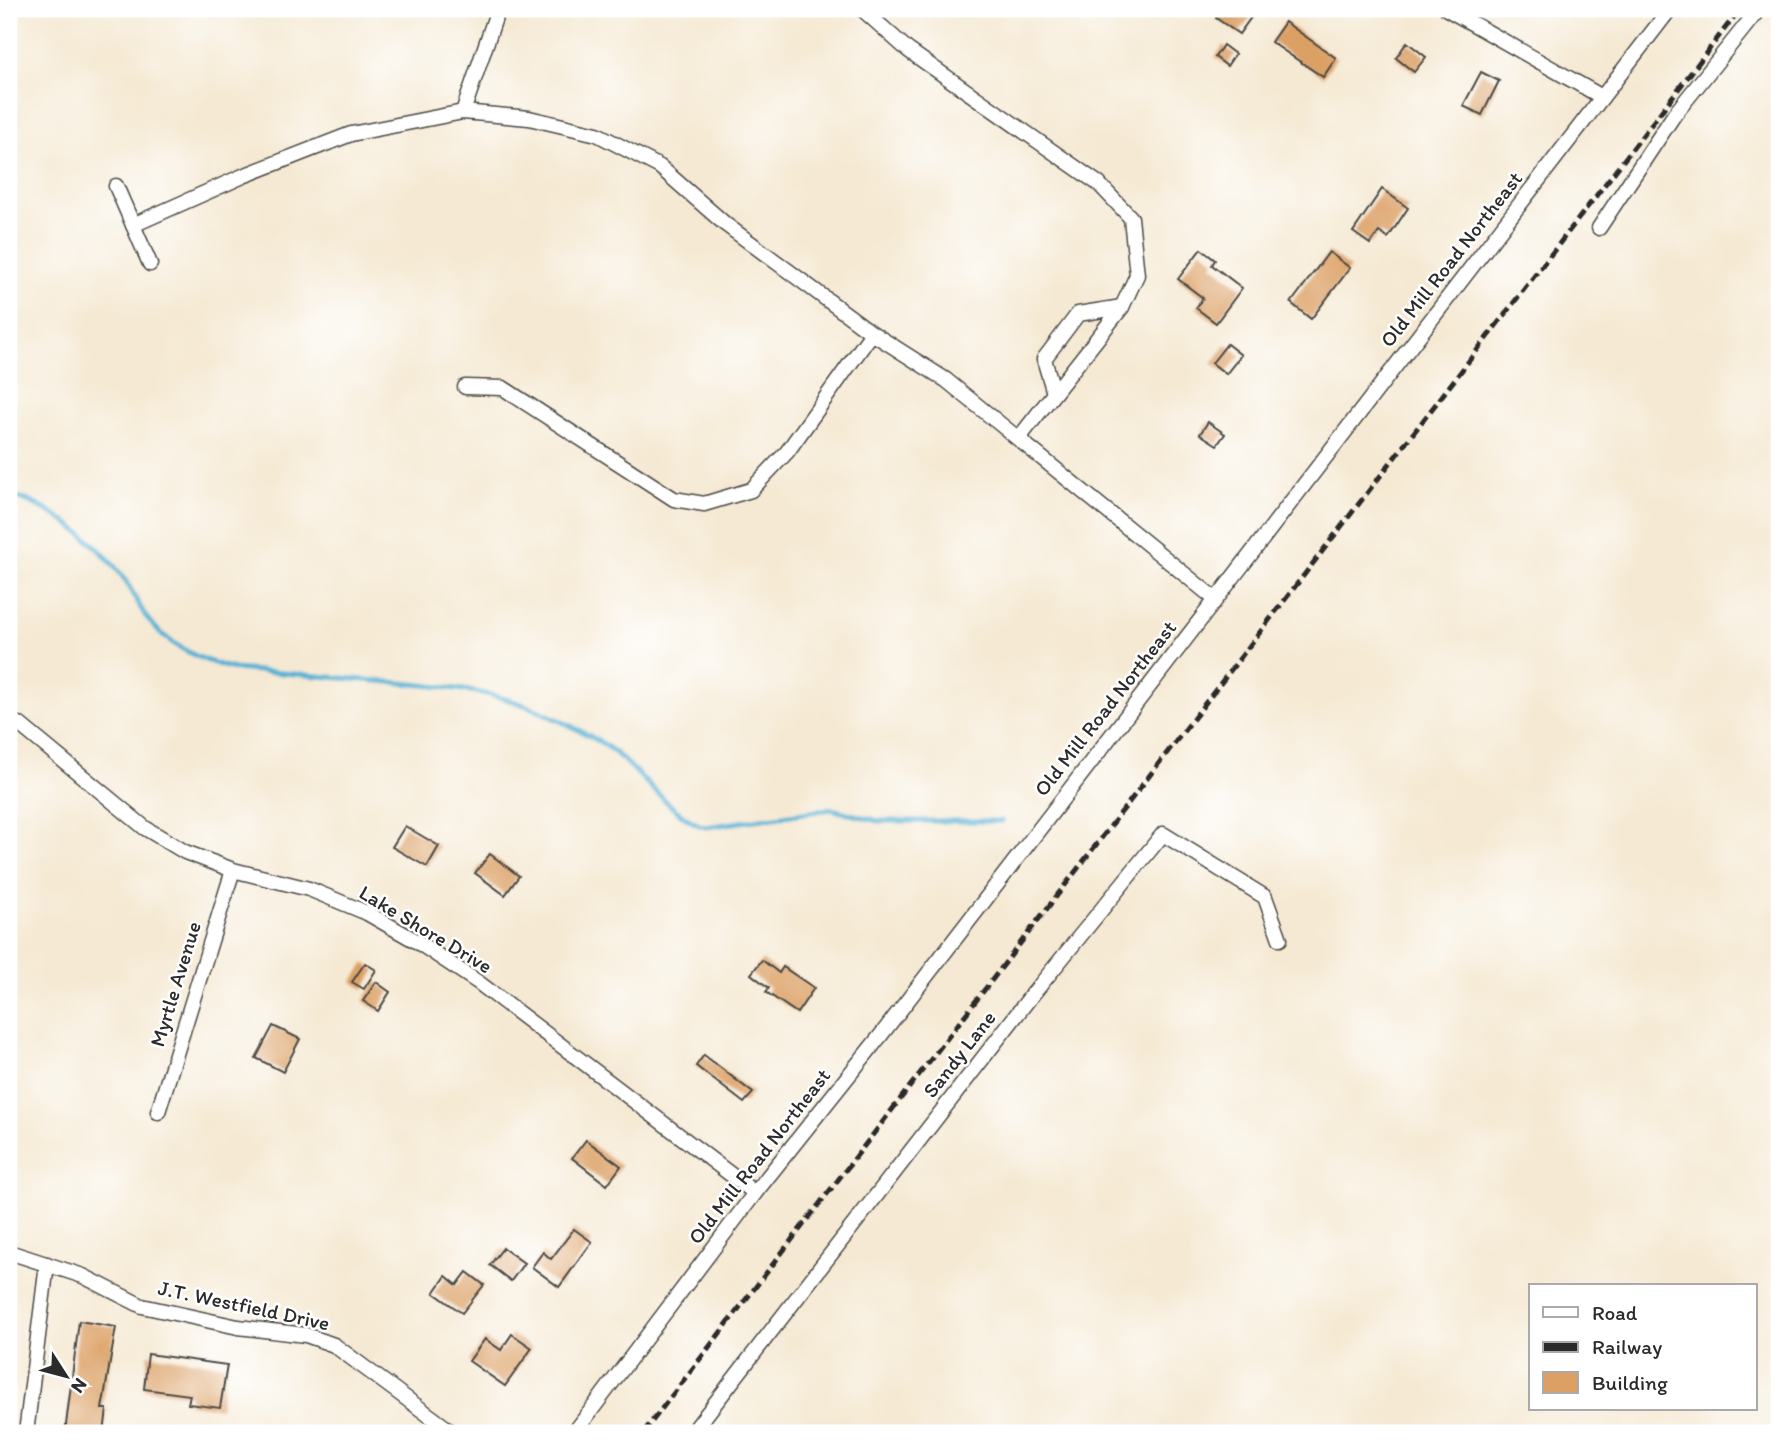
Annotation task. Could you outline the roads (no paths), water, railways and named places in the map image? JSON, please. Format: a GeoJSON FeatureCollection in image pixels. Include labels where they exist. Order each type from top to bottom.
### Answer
{"type":"FeatureCollection","features":[{"type":"Feature","properties":{"kind":"street"},"geometry":{"type":"LineString","coordinates":[[463,112],[498,9]]}},
{"type":"Feature","properties":{"kind":"street"},"geometry":{"type":"LineString","coordinates":[[862,9],[908,50],[1099,184],[1131,218],[1137,275],[1122,307],[1019,438]]}},
{"type":"Feature","properties":{"kind":"street"},"geometry":{"type":"LineString","coordinates":[[1447,9],[1602,97]]}},
{"type":"Feature","properties":{"kind":"street","name":"Old Mill Road Northeast"},"geometry":{"type":"LineString","coordinates":[[574,1433],[755,1193],[881,1034],[1670,9]]}},
{"type":"Feature","properties":{"kind":"street"},"geometry":{"type":"LineString","coordinates":[[1599,228],[1674,115],[1759,9]]}},
{"type":"Feature","properties":{"kind":"street"},"geometry":{"type":"LineString","coordinates":[[133,225],[351,134],[463,112],[529,118],[597,134],[660,167],[725,224],[872,333],[946,380],[1216,599]]}},
{"type":"Feature","properties":{"kind":"street"},"geometry":{"type":"LineString","coordinates":[[116,186],[150,264]]}},
{"type":"Feature","properties":{"kind":"street"},"geometry":{"type":"LineString","coordinates":[[1054,393],[1044,359],[1078,314],[1122,307]]}},
{"type":"Feature","properties":{"kind":"street"},"geometry":{"type":"LineString","coordinates":[[465,387],[503,388],[674,499],[704,504],[751,490],[788,452],[872,333]]}},
{"type":"Feature","properties":{"kind":"street","name":"Lake Shore Drive"},"geometry":{"type":"LineString","coordinates":[[19,724],[145,828],[185,852],[233,870],[309,889],[367,913],[415,941],[479,983],[755,1193]]}},
{"type":"Feature","properties":{"kind":"street","name":"Sandy Lane"},"geometry":{"type":"LineString","coordinates":[[692,1433],[1019,1011],[1163,834],[1265,898],[1280,939]]}},
{"type":"Feature","properties":{"kind":"street","name":"Myrtle Avenue"},"geometry":{"type":"LineString","coordinates":[[158,1112],[233,870]]}},
{"type":"Feature","properties":{"kind":"street","name":"J.T. Westfield Drive"},"geometry":{"type":"LineString","coordinates":[[9,1252],[83,1276],[142,1306],[238,1327],[306,1335],[334,1345],[453,1433]]}},
{"type":"Feature","properties":{"kind":"street"},"geometry":{"type":"LineString","coordinates":[[26,1433],[47,1264]]}},
{"type":"Feature","properties":{"kind":"waterway"},"geometry":{"type":"LineString","coordinates":[[9,494],[56,516],[97,547],[120,573],[145,615],[162,635],[196,656],[234,669],[443,687],[508,699],[571,726],[602,743],[682,815],[706,827],[831,809],[878,821],[1002,821]]}},
{"type":"Feature","properties":{"kind":"railway"},"geometry":{"type":"LineString","coordinates":[[643,1433],[1740,9]]}}]}
